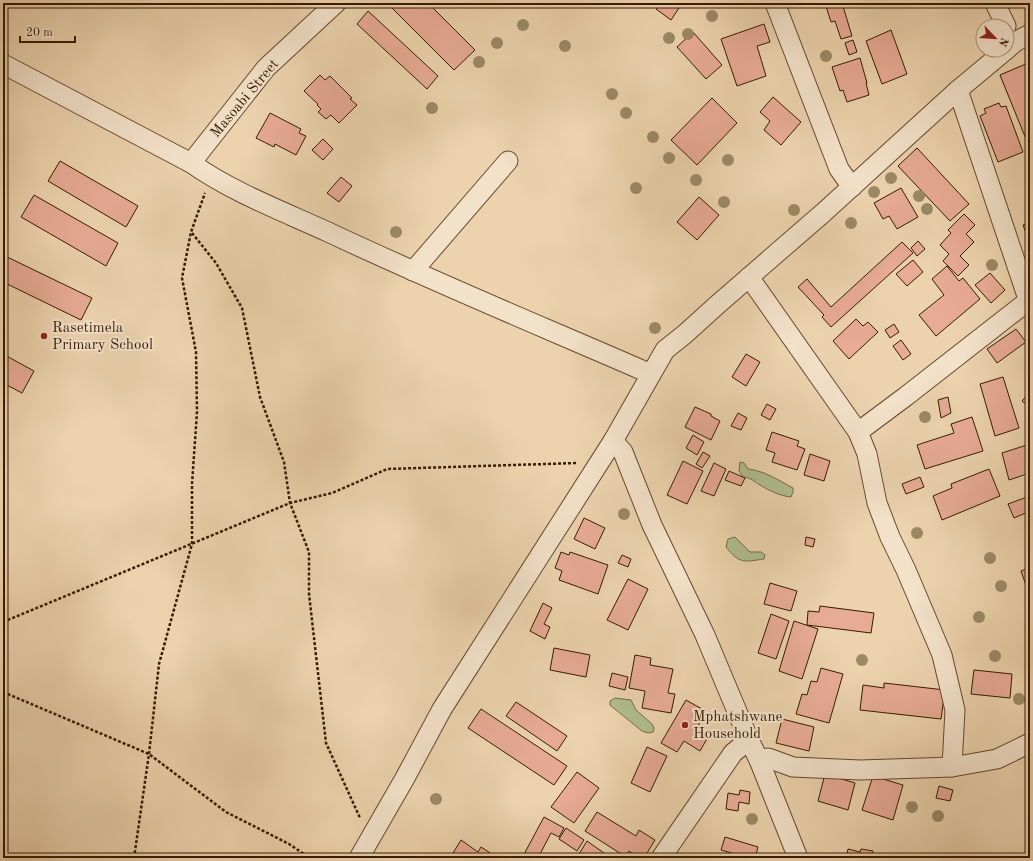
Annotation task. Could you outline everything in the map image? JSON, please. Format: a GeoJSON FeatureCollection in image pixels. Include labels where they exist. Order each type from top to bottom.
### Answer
{"type":"FeatureCollection","features":[{"type":"Feature","properties":{"kind":"street","name":"Masoabi Street"},"geometry":{"type":"LineString","coordinates":[[191,163],[266,68],[336,3]]}},
{"type":"Feature","properties":{"kind":"street"},"geometry":{"type":"LineString","coordinates":[[775,3],[839,169],[852,186]]}},
{"type":"Feature","properties":{"kind":"street"},"geometry":{"type":"LineString","coordinates":[[995,3],[1002,18]]}},
{"type":"Feature","properties":{"kind":"street"},"geometry":{"type":"LineString","coordinates":[[360,858],[442,709],[614,441],[665,350],[823,213],[991,58]]}},
{"type":"Feature","properties":{"kind":"street"},"geometry":{"type":"LineString","coordinates":[[3,64],[191,163],[211,177],[412,271],[651,374]]}},
{"type":"Feature","properties":{"kind":"street"},"geometry":{"type":"LineString","coordinates":[[858,432],[1029,303],[958,90]]}},
{"type":"Feature","properties":{"kind":"street"},"geometry":{"type":"LineString","coordinates":[[412,271],[508,161]]}},
{"type":"Feature","properties":{"kind":"street"},"geometry":{"type":"LineString","coordinates":[[749,277],[858,432],[867,454],[876,504],[890,538],[906,570],[944,662],[955,710],[952,766]]}},
{"type":"Feature","properties":{"kind":"street"},"geometry":{"type":"LineString","coordinates":[[614,441],[623,452],[652,525],[705,635],[749,740],[759,760],[798,858]]}},
{"type":"Feature","properties":{"kind":"street"},"geometry":{"type":"LineString","coordinates":[[661,858],[734,753],[749,740]]}},
{"type":"Feature","properties":{"kind":"street"},"geometry":{"type":"LineString","coordinates":[[759,760],[768,758],[793,767],[860,770],[952,766],[997,759],[1030,743]]}},
{"type":"Feature","properties":{"kind":"path"},"geometry":{"type":"LineString","coordinates":[[134,858],[159,664],[192,544],[192,484],[197,412],[196,352],[182,278],[191,232],[211,177]]}},
{"type":"Feature","properties":{"kind":"path"},"geometry":{"type":"LineString","coordinates":[[191,232],[216,263],[242,308],[260,397],[284,462],[290,503],[309,552],[309,594],[326,743],[370,840]]}},
{"type":"Feature","properties":{"kind":"path"},"geometry":{"type":"LineString","coordinates":[[3,622],[290,503],[332,493],[388,469],[581,463]]}},
{"type":"Feature","properties":{"kind":"path"},"geometry":{"type":"LineString","coordinates":[[3,692],[148,754],[226,812],[289,844],[310,858]]}},
{"type":"Feature","properties":{"kind":"green space"},"geometry":{"type":"Polygon","coordinates":[[[740,462],[744,463],[748,469],[766,474],[793,488],[791,497],[775,493],[750,479],[743,477],[739,471],[740,462]]]}},
{"type":"Feature","properties":{"kind":"green space"},"geometry":{"type":"Polygon","coordinates":[[[735,537],[750,552],[761,552],[765,555],[764,559],[746,561],[735,556],[726,547],[728,539],[735,537]]]}},
{"type":"Feature","properties":{"kind":"green space"},"geometry":{"type":"Polygon","coordinates":[[[615,698],[631,700],[636,710],[652,724],[654,728],[653,732],[648,733],[642,731],[610,705],[610,701],[615,698]]]}},
{"type":"Feature","properties":{"kind":"building"},"geometry":{"type":"Polygon","coordinates":[[[387,3],[428,3],[475,50],[454,70],[387,3]]]}},
{"type":"Feature","properties":{"kind":"building"},"geometry":{"type":"Polygon","coordinates":[[[660,3],[672,3],[679,8],[671,20],[656,9],[660,3]]]}},
{"type":"Feature","properties":{"kind":"building"},"geometry":{"type":"Polygon","coordinates":[[[825,3],[842,3],[852,36],[841,39],[835,21],[831,22],[825,3]]]}},
{"type":"Feature","properties":{"kind":"building"},"geometry":{"type":"Polygon","coordinates":[[[368,11],[438,76],[427,89],[357,24],[368,11]]]}},
{"type":"Feature","properties":{"kind":"building"},"geometry":{"type":"Polygon","coordinates":[[[764,24],[770,42],[757,46],[766,76],[737,86],[721,39],[764,24]]]}},
{"type":"Feature","properties":{"kind":"building"},"geometry":{"type":"Polygon","coordinates":[[[891,30],[907,74],[882,84],[866,41],[891,30]]]}},
{"type":"Feature","properties":{"kind":"building"},"geometry":{"type":"Polygon","coordinates":[[[693,32],[722,65],[706,79],[677,47],[693,32]]]}},
{"type":"Feature","properties":{"kind":"building"},"geometry":{"type":"Polygon","coordinates":[[[853,40],[857,52],[849,55],[845,43],[853,40]]]}},
{"type":"Feature","properties":{"kind":"building"},"geometry":{"type":"Polygon","coordinates":[[[860,58],[869,95],[847,102],[843,90],[840,91],[832,67],[860,58]]]}},
{"type":"Feature","properties":{"kind":"building"},"geometry":{"type":"Polygon","coordinates":[[[1028,63],[1030,67],[1030,149],[1000,75],[1028,63]]]}},
{"type":"Feature","properties":{"kind":"building"},"geometry":{"type":"Polygon","coordinates":[[[320,75],[325,80],[330,76],[357,105],[339,123],[331,115],[326,119],[318,112],[321,109],[317,105],[318,104],[304,91],[320,75]]]}},
{"type":"Feature","properties":{"kind":"building"},"geometry":{"type":"Polygon","coordinates":[[[773,97],[801,122],[781,145],[764,130],[770,121],[760,112],[773,97]]]}},
{"type":"Feature","properties":{"kind":"building"},"geometry":{"type":"Polygon","coordinates":[[[712,98],[737,123],[697,165],[671,140],[712,98]]]}},
{"type":"Feature","properties":{"kind":"building"},"geometry":{"type":"Polygon","coordinates":[[[999,103],[1001,107],[1006,106],[1023,152],[998,162],[980,116],[986,113],[984,109],[999,103]]]}},
{"type":"Feature","properties":{"kind":"building"},"geometry":{"type":"Polygon","coordinates":[[[270,113],[301,129],[299,133],[306,136],[296,155],[275,144],[274,147],[256,138],[270,113]]]}},
{"type":"Feature","properties":{"kind":"building"},"geometry":{"type":"Polygon","coordinates":[[[323,139],[333,149],[323,160],[312,150],[323,139]]]}},
{"type":"Feature","properties":{"kind":"building"},"geometry":{"type":"Polygon","coordinates":[[[917,148],[969,204],[950,221],[898,166],[917,148]]]}},
{"type":"Feature","properties":{"kind":"building"},"geometry":{"type":"Polygon","coordinates":[[[60,161],[138,206],[126,227],[48,181],[60,161]]]}},
{"type":"Feature","properties":{"kind":"building"},"geometry":{"type":"Polygon","coordinates":[[[341,177],[352,186],[339,202],[327,193],[341,177]]]}},
{"type":"Feature","properties":{"kind":"building"},"geometry":{"type":"Polygon","coordinates":[[[901,188],[918,217],[897,229],[889,216],[883,219],[874,203],[901,188]]]}},
{"type":"Feature","properties":{"kind":"building"},"geometry":{"type":"Polygon","coordinates":[[[34,195],[118,243],[106,266],[21,217],[34,195]]]}},
{"type":"Feature","properties":{"kind":"building"},"geometry":{"type":"Polygon","coordinates":[[[699,197],[719,215],[697,240],[677,222],[699,197]]]}},
{"type":"Feature","properties":{"kind":"building"},"geometry":{"type":"Polygon","coordinates":[[[964,214],[975,225],[966,234],[974,242],[960,256],[969,265],[958,276],[943,261],[949,254],[940,245],[951,233],[948,230],[964,214]]]}},
{"type":"Feature","properties":{"kind":"building"},"geometry":{"type":"Polygon","coordinates":[[[1030,223],[1030,244],[1023,225],[1030,223]]]}},
{"type":"Feature","properties":{"kind":"building"},"geometry":{"type":"Polygon","coordinates":[[[918,241],[925,249],[917,256],[911,248],[918,241]]]}},
{"type":"Feature","properties":{"kind":"building"},"geometry":{"type":"Polygon","coordinates":[[[902,242],[913,253],[831,327],[822,317],[824,315],[798,287],[807,279],[831,307],[902,242]]]}},
{"type":"Feature","properties":{"kind":"building"},"geometry":{"type":"Polygon","coordinates":[[[3,255],[92,298],[81,320],[3,282],[3,255]]]}},
{"type":"Feature","properties":{"kind":"building"},"geometry":{"type":"Polygon","coordinates":[[[913,260],[923,272],[907,286],[896,274],[913,260]]]}},
{"type":"Feature","properties":{"kind":"building"},"geometry":{"type":"Polygon","coordinates":[[[947,266],[959,281],[963,278],[980,299],[936,336],[919,315],[944,295],[932,279],[947,266]]]}},
{"type":"Feature","properties":{"kind":"building"},"geometry":{"type":"Polygon","coordinates":[[[990,273],[1005,290],[991,303],[975,285],[990,273]]]}},
{"type":"Feature","properties":{"kind":"building"},"geometry":{"type":"Polygon","coordinates":[[[856,319],[863,326],[868,322],[878,332],[849,359],[833,341],[856,319]]]}},
{"type":"Feature","properties":{"kind":"building"},"geometry":{"type":"Polygon","coordinates":[[[894,324],[899,332],[890,338],[885,330],[894,324]]]}},
{"type":"Feature","properties":{"kind":"building"},"geometry":{"type":"Polygon","coordinates":[[[1016,329],[1026,342],[997,363],[987,349],[1016,329]]]}},
{"type":"Feature","properties":{"kind":"building"},"geometry":{"type":"Polygon","coordinates":[[[901,340],[911,354],[903,360],[893,346],[901,340]]]}},
{"type":"Feature","properties":{"kind":"building"},"geometry":{"type":"Polygon","coordinates":[[[3,354],[34,371],[22,393],[3,383],[3,354]]]}},
{"type":"Feature","properties":{"kind":"building"},"geometry":{"type":"Polygon","coordinates":[[[746,354],[760,362],[746,386],[732,377],[746,354]]]}},
{"type":"Feature","properties":{"kind":"building"},"geometry":{"type":"Polygon","coordinates":[[[1003,377],[1019,428],[995,436],[980,384],[1003,377]]]}},
{"type":"Feature","properties":{"kind":"building"},"geometry":{"type":"Polygon","coordinates":[[[1030,392],[1030,408],[1022,401],[1030,392]]]}},
{"type":"Feature","properties":{"kind":"building"},"geometry":{"type":"Polygon","coordinates":[[[948,397],[951,413],[941,418],[938,400],[948,397]]]}},
{"type":"Feature","properties":{"kind":"building"},"geometry":{"type":"Polygon","coordinates":[[[767,404],[776,409],[770,420],[761,415],[767,404]]]}},
{"type":"Feature","properties":{"kind":"building"},"geometry":{"type":"Polygon","coordinates":[[[695,407],[711,414],[711,416],[720,421],[711,440],[685,427],[695,407]]]}},
{"type":"Feature","properties":{"kind":"building"},"geometry":{"type":"Polygon","coordinates":[[[738,413],[747,418],[741,430],[731,426],[738,413]]]}},
{"type":"Feature","properties":{"kind":"building"},"geometry":{"type":"Polygon","coordinates":[[[972,417],[983,451],[925,469],[917,445],[954,433],[951,424],[972,417]]]}},
{"type":"Feature","properties":{"kind":"building"},"geometry":{"type":"Polygon","coordinates":[[[772,432],[799,441],[797,446],[805,449],[797,470],[772,462],[775,453],[766,450],[772,432]]]}},
{"type":"Feature","properties":{"kind":"building"},"geometry":{"type":"Polygon","coordinates":[[[693,435],[704,442],[697,455],[686,448],[693,435]]]}},
{"type":"Feature","properties":{"kind":"building"},"geometry":{"type":"Polygon","coordinates":[[[1030,444],[1030,473],[1009,480],[1002,453],[1030,444]]]}},
{"type":"Feature","properties":{"kind":"building"},"geometry":{"type":"Polygon","coordinates":[[[703,452],[710,456],[702,468],[696,464],[703,452]]]}},
{"type":"Feature","properties":{"kind":"building"},"geometry":{"type":"Polygon","coordinates":[[[810,454],[830,461],[824,481],[804,475],[810,454]]]}},
{"type":"Feature","properties":{"kind":"building"},"geometry":{"type":"Polygon","coordinates":[[[683,461],[703,471],[687,504],[667,495],[683,461]]]}},
{"type":"Feature","properties":{"kind":"building"},"geometry":{"type":"Polygon","coordinates":[[[714,463],[726,469],[714,496],[701,491],[714,463]]]}},
{"type":"Feature","properties":{"kind":"building"},"geometry":{"type":"Polygon","coordinates":[[[989,469],[1000,496],[942,520],[933,496],[952,488],[951,484],[989,469]]]}},
{"type":"Feature","properties":{"kind":"building"},"geometry":{"type":"Polygon","coordinates":[[[729,471],[745,478],[741,486],[725,480],[729,471]]]}},
{"type":"Feature","properties":{"kind":"building"},"geometry":{"type":"Polygon","coordinates":[[[920,477],[924,487],[906,494],[902,484],[920,477]]]}},
{"type":"Feature","properties":{"kind":"building"},"geometry":{"type":"Polygon","coordinates":[[[1027,497],[1030,505],[1030,511],[1014,518],[1008,504],[1027,497]]]}},
{"type":"Feature","properties":{"kind":"building"},"geometry":{"type":"Polygon","coordinates":[[[584,518],[605,528],[595,549],[574,539],[584,518]]]}},
{"type":"Feature","properties":{"kind":"building"},"geometry":{"type":"Polygon","coordinates":[[[806,537],[815,539],[813,547],[805,545],[806,537]]]}},
{"type":"Feature","properties":{"kind":"building"},"geometry":{"type":"Polygon","coordinates":[[[561,552],[569,555],[570,552],[608,565],[598,594],[559,580],[562,571],[555,568],[561,552]]]}},
{"type":"Feature","properties":{"kind":"building"},"geometry":{"type":"Polygon","coordinates":[[[622,555],[631,559],[628,567],[618,563],[622,555]]]}},
{"type":"Feature","properties":{"kind":"building"},"geometry":{"type":"Polygon","coordinates":[[[1030,561],[1030,597],[1021,571],[1029,568],[1027,562],[1030,561]]]}},
{"type":"Feature","properties":{"kind":"building"},"geometry":{"type":"Polygon","coordinates":[[[628,579],[648,589],[628,630],[607,620],[628,579]]]}},
{"type":"Feature","properties":{"kind":"building"},"geometry":{"type":"Polygon","coordinates":[[[770,583],[797,591],[791,611],[764,604],[770,583]]]}},
{"type":"Feature","properties":{"kind":"building"},"geometry":{"type":"Polygon","coordinates":[[[543,603],[552,608],[544,624],[550,627],[545,639],[530,631],[543,603]]]}},
{"type":"Feature","properties":{"kind":"building"},"geometry":{"type":"Polygon","coordinates":[[[820,606],[874,613],[871,633],[807,625],[808,611],[819,612],[820,606]]]}},
{"type":"Feature","properties":{"kind":"building"},"geometry":{"type":"Polygon","coordinates":[[[771,614],[789,621],[776,659],[758,653],[771,614]]]}},
{"type":"Feature","properties":{"kind":"building"},"geometry":{"type":"Polygon","coordinates":[[[794,621],[818,629],[802,679],[779,671],[794,621]]]}},
{"type":"Feature","properties":{"kind":"building"},"geometry":{"type":"Polygon","coordinates":[[[554,648],[590,655],[586,677],[550,670],[554,648]]]}},
{"type":"Feature","properties":{"kind":"building"},"geometry":{"type":"Polygon","coordinates":[[[635,655],[651,658],[650,665],[673,669],[668,693],[675,694],[671,713],[642,708],[645,691],[629,688],[635,655]]]}},
{"type":"Feature","properties":{"kind":"building"},"geometry":{"type":"Polygon","coordinates":[[[821,668],[843,674],[829,723],[796,714],[802,694],[807,695],[811,681],[817,682],[821,668]]]}},
{"type":"Feature","properties":{"kind":"building"},"geometry":{"type":"Polygon","coordinates":[[[974,670],[1012,674],[1010,698],[971,694],[974,670]]]}},
{"type":"Feature","properties":{"kind":"building"},"geometry":{"type":"Polygon","coordinates":[[[612,673],[628,677],[625,690],[609,686],[612,673]]]}},
{"type":"Feature","properties":{"kind":"building"},"geometry":{"type":"Polygon","coordinates":[[[884,683],[945,690],[941,719],[860,710],[863,685],[884,688],[884,683]]]}},
{"type":"Feature","properties":{"kind":"building","name":"Mphatshwane Household"},"geometry":{"type":"Polygon","coordinates":[[[686,700],[702,709],[696,718],[701,721],[696,729],[708,737],[700,751],[684,741],[677,752],[661,743],[686,700]]]}},
{"type":"Feature","properties":{"kind":"building"},"geometry":{"type":"Polygon","coordinates":[[[516,702],[567,736],[557,751],[506,716],[516,702]]]}},
{"type":"Feature","properties":{"kind":"building"},"geometry":{"type":"Polygon","coordinates":[[[481,709],[567,766],[554,785],[468,728],[481,709]]]}},
{"type":"Feature","properties":{"kind":"building"},"geometry":{"type":"Polygon","coordinates":[[[782,719],[814,727],[809,751],[776,743],[782,719]]]}},
{"type":"Feature","properties":{"kind":"building"},"geometry":{"type":"Polygon","coordinates":[[[647,747],[667,756],[650,792],[631,783],[647,747]]]}},
{"type":"Feature","properties":{"kind":"building"},"geometry":{"type":"Polygon","coordinates":[[[577,772],[599,788],[574,823],[551,807],[577,772]]]}},
{"type":"Feature","properties":{"kind":"building"},"geometry":{"type":"Polygon","coordinates":[[[825,774],[855,783],[848,810],[818,801],[825,774]]]}},
{"type":"Feature","properties":{"kind":"building"},"geometry":{"type":"Polygon","coordinates":[[[873,776],[903,785],[893,820],[862,810],[873,776]]]}},
{"type":"Feature","properties":{"kind":"building"},"geometry":{"type":"Polygon","coordinates":[[[939,786],[953,790],[950,801],[936,798],[939,786]]]}},
{"type":"Feature","properties":{"kind":"building"},"geometry":{"type":"Polygon","coordinates":[[[740,790],[750,792],[749,804],[739,802],[738,811],[726,809],[728,793],[739,795],[740,790]]]}},
{"type":"Feature","properties":{"kind":"building"},"geometry":{"type":"Polygon","coordinates":[[[597,812],[636,836],[639,830],[655,840],[644,858],[640,858],[629,851],[626,857],[585,831],[597,812]]]}},
{"type":"Feature","properties":{"kind":"building"},"geometry":{"type":"Polygon","coordinates":[[[544,817],[564,828],[559,837],[551,833],[538,858],[522,858],[544,817]]]}},
{"type":"Feature","properties":{"kind":"building"},"geometry":{"type":"Polygon","coordinates":[[[566,828],[584,840],[577,851],[559,839],[566,828]]]}},
{"type":"Feature","properties":{"kind":"building"},"geometry":{"type":"Polygon","coordinates":[[[725,837],[758,847],[755,858],[749,858],[721,850],[725,837]]]}},
{"type":"Feature","properties":{"kind":"building"},"geometry":{"type":"Polygon","coordinates":[[[461,840],[478,852],[481,847],[498,858],[450,858],[461,840]]]}},
{"type":"Feature","properties":{"kind":"building"},"geometry":{"type":"Polygon","coordinates":[[[587,841],[611,858],[585,858],[579,854],[587,841]]]}},
{"type":"Feature","properties":{"kind":"building"},"geometry":{"type":"Polygon","coordinates":[[[848,849],[860,852],[861,849],[873,851],[872,858],[846,858],[848,849]]]}},
{"type":"Feature","properties":{"kind":"place","name":"Rasetimela Primary School"},"geometry":{"type":"Point","coordinates":[44,336]}},
{"type":"Feature","properties":{"kind":"place","name":"Mphatshwane Household"},"geometry":{"type":"Point","coordinates":[685,725]}}]}
